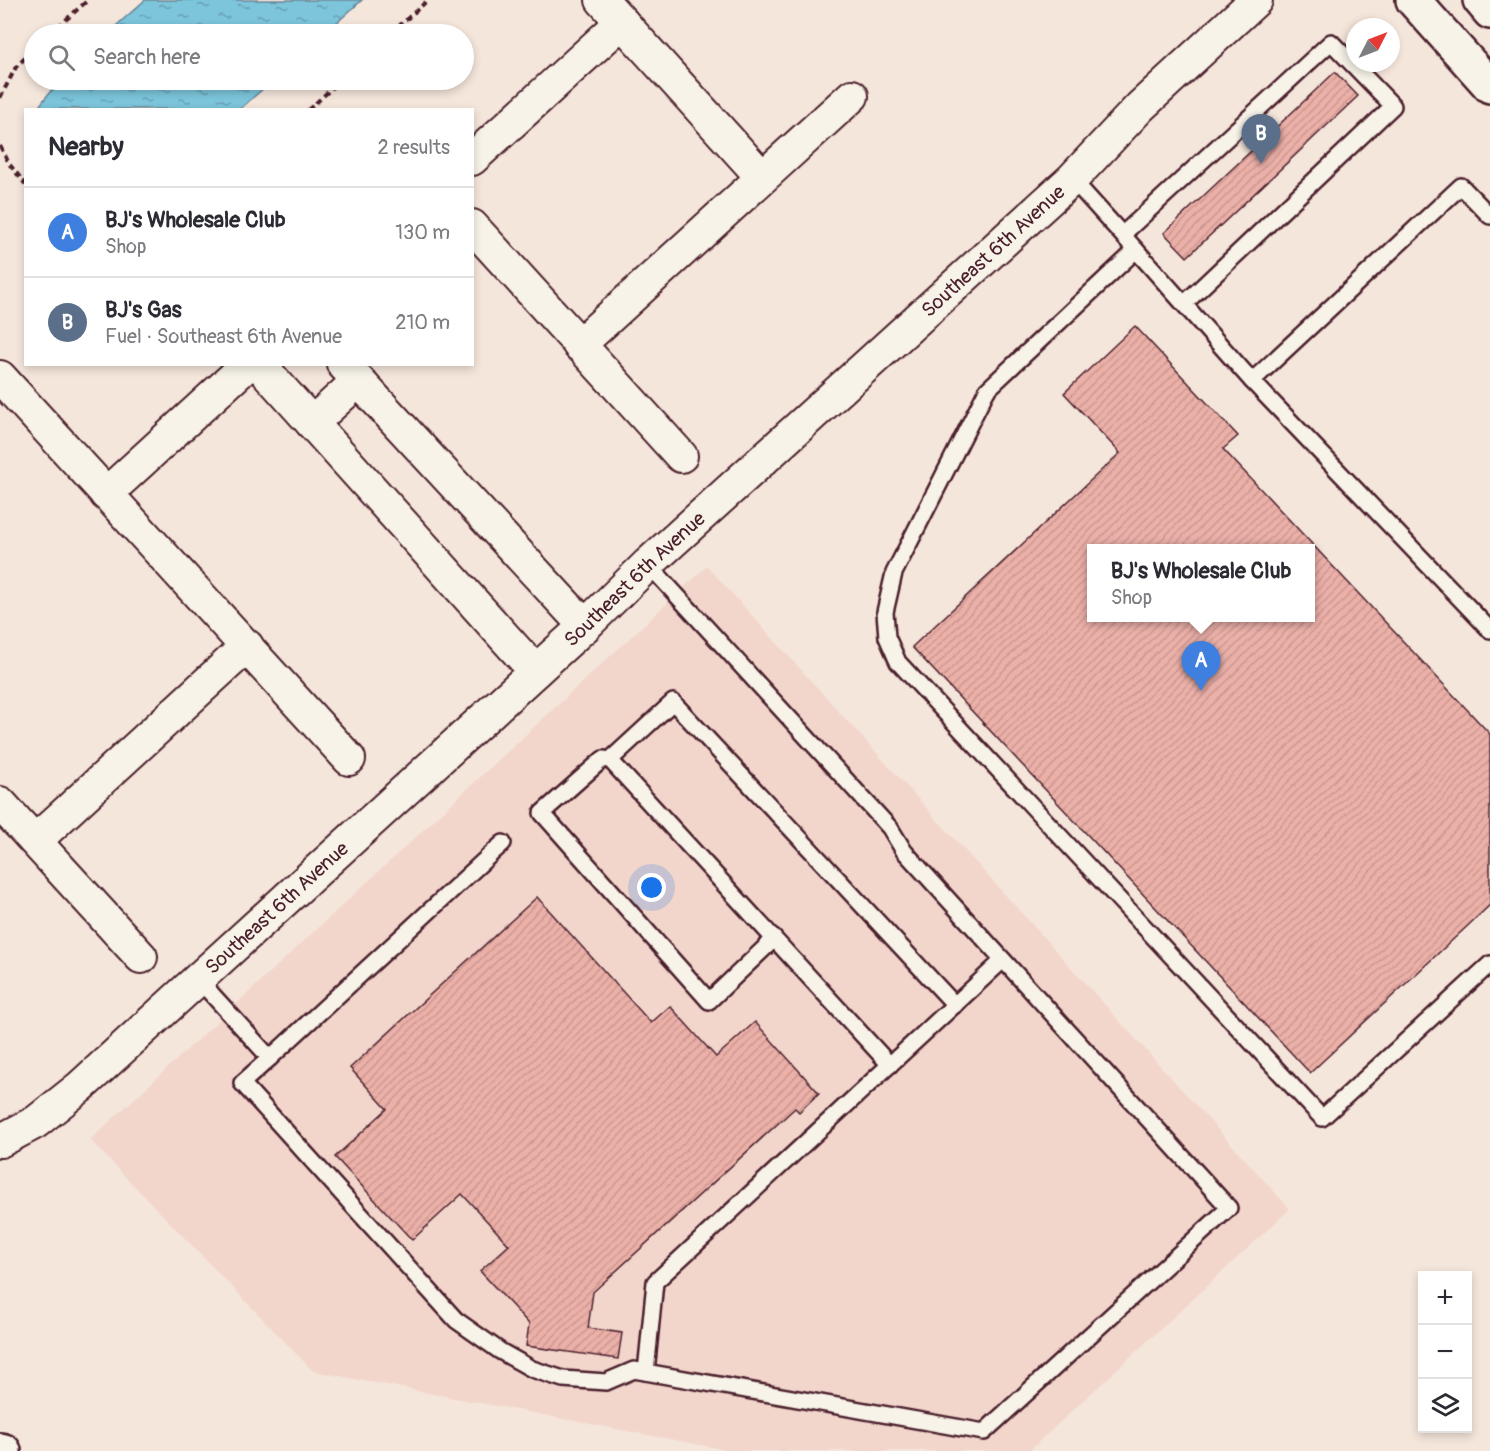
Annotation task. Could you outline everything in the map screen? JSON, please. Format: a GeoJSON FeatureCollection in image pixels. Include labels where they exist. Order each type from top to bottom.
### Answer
{"type":"FeatureCollection","features":[{"type":"Feature","properties":{"kind":"street","name":"Southeast 6th Avenue"},"geometry":{"type":"LineString","coordinates":[[0,1141],[36,1122],[58,1106],[198,979],[585,626],[648,564],[1072,179],[1140,107],[1256,0]]}},
{"type":"Feature","properties":{"kind":"street"},"geometry":{"type":"LineString","coordinates":[[1413,0],[1490,86]]}},
{"type":"Feature","properties":{"kind":"street"},"geometry":{"type":"LineString","coordinates":[[1480,0],[1490,12]]}},
{"type":"Feature","properties":{"kind":"street"},"geometry":{"type":"LineString","coordinates":[[474,157],[612,11],[762,177]]}},
{"type":"Feature","properties":{"kind":"street"},"geometry":{"type":"LineString","coordinates":[[579,345],[852,96]]}},
{"type":"Feature","properties":{"kind":"street"},"geometry":{"type":"LineString","coordinates":[[474,228],[681,456]]}},
{"type":"Feature","properties":{"kind":"street"},"geometry":{"type":"LineString","coordinates":[[106,494],[246,366]]}},
{"type":"Feature","properties":{"kind":"street"},"geometry":{"type":"LineString","coordinates":[[261,366],[535,671]]}},
{"type":"Feature","properties":{"kind":"street"},"geometry":{"type":"LineString","coordinates":[[312,423],[350,373],[585,626]]}},
{"type":"Feature","properties":{"kind":"street"},"geometry":{"type":"LineString","coordinates":[[0,377],[349,759]]}},
{"type":"Feature","properties":{"kind":"street"},"geometry":{"type":"LineString","coordinates":[[35,842],[247,646]]}},
{"type":"Feature","properties":{"kind":"street"},"geometry":{"type":"LineString","coordinates":[[0,803],[141,957]]}},
{"type":"Feature","properties":{"kind":"lane"},"geometry":{"type":"LineString","coordinates":[[1123,234],[1331,42],[1393,106],[1185,303]]}},
{"type":"Feature","properties":{"kind":"lane"},"geometry":{"type":"LineString","coordinates":[[1072,179],[1185,303],[1251,381],[1490,630]]}},
{"type":"Feature","properties":{"kind":"lane"},"geometry":{"type":"LineString","coordinates":[[1251,381],[1461,186],[1490,216]]}},
{"type":"Feature","properties":{"kind":"lane"},"geometry":{"type":"LineString","coordinates":[[1136,250],[987,390],[894,573],[885,612],[887,638],[898,662],[1322,1118],[1490,964]]}},
{"type":"Feature","properties":{"kind":"lane"},"geometry":{"type":"LineString","coordinates":[[503,843],[242,1083],[456,1320],[500,1352],[532,1368],[563,1379],[606,1382],[634,1370],[984,1432],[1229,1208],[904,851],[890,828],[648,564]]}},
{"type":"Feature","properties":{"kind":"lane"},"geometry":{"type":"LineString","coordinates":[[774,939],[709,1001],[542,813],[603,759],[610,759],[673,702],[955,1005]]}},
{"type":"Feature","properties":{"kind":"lane"},"geometry":{"type":"LineString","coordinates":[[610,759],[890,1065]]}},
{"type":"Feature","properties":{"kind":"lane"},"geometry":{"type":"LineString","coordinates":[[646,1372],[655,1282],[1003,960]]}},
{"type":"Feature","properties":{"kind":"lane"},"geometry":{"type":"LineString","coordinates":[[198,979],[270,1058]]}},
{"type":"Feature","properties":{"kind":"path"},"geometry":{"type":"LineString","coordinates":[[61,24],[88,0]]}},
{"type":"Feature","properties":{"kind":"path"},"geometry":{"type":"LineString","coordinates":[[401,24],[428,0]]}},
{"type":"Feature","properties":{"kind":"path"},"geometry":{"type":"LineString","coordinates":[[0,98],[16,67],[24,59]]}},
{"type":"Feature","properties":{"kind":"path"},"geometry":{"type":"LineString","coordinates":[[310,108],[330,90]]}},
{"type":"Feature","properties":{"kind":"path"},"geometry":{"type":"LineString","coordinates":[[0,146],[15,173],[24,183]]}},
{"type":"Feature","properties":{"kind":"shaded area"},"geometry":{"type":"Polygon","coordinates":[[[707,566],[1290,1209],[1029,1451],[732,1451],[313,1371],[90,1140],[707,566]]]}},
{"type":"Feature","properties":{"kind":"water"},"geometry":{"type":"Polygon","coordinates":[[[145,0],[362,0],[335,24],[118,24],[145,0]]]}},
{"type":"Feature","properties":{"kind":"water"},"geometry":{"type":"Polygon","coordinates":[[[51,90],[262,90],[241,108],[38,108],[51,90]]]}},
{"type":"Feature","properties":{"kind":"building"},"geometry":{"type":"Polygon","coordinates":[[[1335,72],[1358,96],[1187,257],[1164,233],[1335,72]]]}},
{"type":"Feature","properties":{"kind":"building"},"geometry":{"type":"Polygon","coordinates":[[[1135,326],[1238,436],[1223,449],[1312,544],[1087,544],[1087,622],[1315,622],[1315,547],[1490,734],[1490,905],[1310,1073],[912,647],[1120,453],[1064,393],[1135,326]]]}},
{"type":"Feature","properties":{"kind":"building"},"geometry":{"type":"Polygon","coordinates":[[[537,897],[651,1023],[670,1006],[716,1057],[755,1022],[819,1093],[799,1112],[795,1108],[593,1292],[588,1328],[622,1333],[618,1359],[526,1346],[529,1324],[480,1271],[509,1245],[462,1194],[412,1240],[335,1157],[387,1109],[350,1068],[537,897]]]}},
{"type":"Feature","properties":{"kind":"place","name":"BJ's Gas"},"geometry":{"type":"Point","coordinates":[1261,164]}},
{"type":"Feature","properties":{"kind":"place","name":"BJ's Wholesale Club"},"geometry":{"type":"Point","coordinates":[1201,691]}}]}
